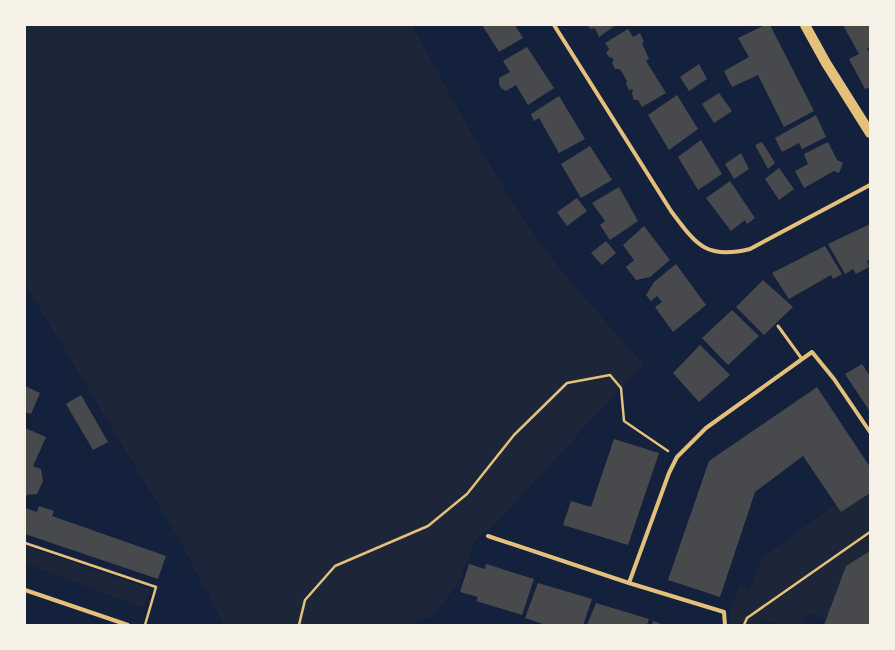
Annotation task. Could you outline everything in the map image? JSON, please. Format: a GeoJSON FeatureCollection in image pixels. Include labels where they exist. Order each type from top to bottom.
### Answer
{"type":"FeatureCollection","features":[{"type":"Feature","properties":{"kind":"main road"},"geometry":{"type":"LineString","coordinates":[[805,25],[826,63],[870,134]]}},
{"type":"Feature","properties":{"kind":"street"},"geometry":{"type":"LineString","coordinates":[[554,25],[671,211],[694,240],[708,250],[730,254],[750,249],[870,185]]}},
{"type":"Feature","properties":{"kind":"street"},"geometry":{"type":"LineString","coordinates":[[629,584],[669,473],[677,457],[706,428],[812,352],[834,379],[870,432]]}},
{"type":"Feature","properties":{"kind":"street"},"geometry":{"type":"LineString","coordinates":[[488,536],[629,584],[724,612],[725,625]]}},
{"type":"Feature","properties":{"kind":"street"},"geometry":{"type":"LineString","coordinates":[[25,590],[128,625]]}},
{"type":"Feature","properties":{"kind":"lane"},"geometry":{"type":"LineString","coordinates":[[778,326],[802,359]]}},
{"type":"Feature","properties":{"kind":"path"},"geometry":{"type":"LineString","coordinates":[[298,625],[305,600],[335,566],[428,526],[467,494],[514,435],[567,383],[610,375],[621,388],[624,421],[677,457]]}},
{"type":"Feature","properties":{"kind":"path"},"geometry":{"type":"LineString","coordinates":[[744,625],[746,618],[870,532]]}},
{"type":"Feature","properties":{"kind":"path"},"geometry":{"type":"LineString","coordinates":[[25,542],[156,588],[145,625]]}},
{"type":"Feature","properties":{"kind":"shaded area"},"geometry":{"type":"Polygon","coordinates":[[[25,25],[412,25],[477,143],[512,201],[531,229],[561,270],[643,364],[498,521],[477,538],[456,587],[430,618],[420,616],[412,625],[224,625],[176,534],[25,284],[25,25]]]}},
{"type":"Feature","properties":{"kind":"shaded area"},"geometry":{"type":"Polygon","coordinates":[[[870,493],[870,551],[846,566],[826,619],[807,613],[802,625],[778,625],[765,620],[748,625],[731,623],[729,613],[740,586],[749,589],[763,557],[833,506],[837,505],[842,512],[870,493]]]}},
{"type":"Feature","properties":{"kind":"shaded area"},"geometry":{"type":"Polygon","coordinates":[[[25,546],[150,589],[143,608],[25,563],[25,546]]]}},
{"type":"Feature","properties":{"kind":"building"},"geometry":{"type":"Polygon","coordinates":[[[482,25],[515,25],[523,38],[499,52],[482,25]]]}},
{"type":"Feature","properties":{"kind":"building"},"geometry":{"type":"Polygon","coordinates":[[[588,25],[616,25],[599,37],[595,28],[590,29],[588,25]]]}},
{"type":"Feature","properties":{"kind":"building"},"geometry":{"type":"Polygon","coordinates":[[[765,25],[770,25],[814,111],[784,127],[758,75],[732,87],[724,71],[749,57],[738,38],[765,25]]]}},
{"type":"Feature","properties":{"kind":"building"},"geometry":{"type":"Polygon","coordinates":[[[843,25],[870,25],[870,47],[867,49],[870,53],[870,87],[865,89],[849,59],[859,54],[843,25]]]}},
{"type":"Feature","properties":{"kind":"building"},"geometry":{"type":"Polygon","coordinates":[[[628,29],[633,37],[640,33],[644,42],[642,43],[649,59],[646,61],[666,93],[642,107],[638,100],[634,100],[632,94],[633,89],[629,90],[626,84],[627,81],[620,69],[615,69],[612,63],[614,59],[609,57],[606,53],[609,49],[605,43],[628,29]]]}},
{"type":"Feature","properties":{"kind":"building"},"geometry":{"type":"Polygon","coordinates":[[[527,47],[554,88],[528,105],[516,85],[506,91],[501,88],[499,84],[499,78],[510,72],[503,61],[527,47]]]}},
{"type":"Feature","properties":{"kind":"building"},"geometry":{"type":"Polygon","coordinates":[[[699,64],[707,79],[689,91],[680,77],[699,64]]]}},
{"type":"Feature","properties":{"kind":"building"},"geometry":{"type":"Polygon","coordinates":[[[719,93],[732,111],[714,123],[702,104],[719,93]]]}},
{"type":"Feature","properties":{"kind":"building"},"geometry":{"type":"Polygon","coordinates":[[[677,95],[698,129],[669,150],[648,115],[677,95]]]}},
{"type":"Feature","properties":{"kind":"building"},"geometry":{"type":"Polygon","coordinates":[[[559,96],[585,139],[559,153],[539,118],[534,121],[531,114],[559,96]]]}},
{"type":"Feature","properties":{"kind":"building"},"geometry":{"type":"Polygon","coordinates":[[[816,115],[826,137],[802,149],[799,143],[782,152],[775,138],[816,115]]]}},
{"type":"Feature","properties":{"kind":"building"},"geometry":{"type":"Polygon","coordinates":[[[701,140],[722,174],[698,190],[678,157],[701,140]]]}},
{"type":"Feature","properties":{"kind":"building"},"geometry":{"type":"Polygon","coordinates":[[[762,142],[775,163],[768,169],[755,145],[762,142]]]}},
{"type":"Feature","properties":{"kind":"building"},"geometry":{"type":"Polygon","coordinates":[[[828,142],[837,160],[843,163],[839,173],[834,171],[804,188],[795,171],[808,164],[804,154],[828,142]]]}},
{"type":"Feature","properties":{"kind":"building"},"geometry":{"type":"Polygon","coordinates":[[[590,146],[612,180],[581,198],[561,164],[590,146]]]}},
{"type":"Feature","properties":{"kind":"building"},"geometry":{"type":"Polygon","coordinates":[[[741,153],[749,169],[734,179],[725,164],[741,153]]]}},
{"type":"Feature","properties":{"kind":"building"},"geometry":{"type":"Polygon","coordinates":[[[779,168],[794,189],[779,200],[765,179],[779,168]]]}},
{"type":"Feature","properties":{"kind":"building"},"geometry":{"type":"Polygon","coordinates":[[[730,181],[755,218],[747,224],[745,220],[731,231],[706,198],[730,181]]]}},
{"type":"Feature","properties":{"kind":"building"},"geometry":{"type":"Polygon","coordinates":[[[619,187],[638,221],[610,240],[600,225],[605,221],[592,203],[619,187]]]}},
{"type":"Feature","properties":{"kind":"building"},"geometry":{"type":"Polygon","coordinates":[[[577,198],[587,211],[567,226],[557,212],[577,198]]]}},
{"type":"Feature","properties":{"kind":"building"},"geometry":{"type":"Polygon","coordinates":[[[870,224],[870,260],[867,261],[869,267],[856,274],[853,269],[845,274],[828,244],[870,224]]]}},
{"type":"Feature","properties":{"kind":"building"},"geometry":{"type":"Polygon","coordinates":[[[644,226],[670,260],[650,277],[636,280],[626,267],[634,260],[623,245],[644,226]]]}},
{"type":"Feature","properties":{"kind":"building"},"geometry":{"type":"Polygon","coordinates":[[[606,241],[616,253],[602,265],[591,253],[606,241]]]}},
{"type":"Feature","properties":{"kind":"building"},"geometry":{"type":"Polygon","coordinates":[[[825,246],[842,274],[833,279],[831,275],[789,299],[772,273],[825,246]]]}},
{"type":"Feature","properties":{"kind":"building"},"geometry":{"type":"Polygon","coordinates":[[[676,264],[706,305],[673,332],[655,307],[662,302],[657,296],[651,301],[646,295],[654,282],[676,264]]]}},
{"type":"Feature","properties":{"kind":"building"},"geometry":{"type":"Polygon","coordinates":[[[763,280],[793,307],[764,335],[736,307],[763,280]]]}},
{"type":"Feature","properties":{"kind":"building"},"geometry":{"type":"Polygon","coordinates":[[[732,310],[759,336],[728,365],[702,338],[732,310]]]}},
{"type":"Feature","properties":{"kind":"building"},"geometry":{"type":"Polygon","coordinates":[[[700,345],[730,375],[699,402],[673,373],[700,345]]]}},
{"type":"Feature","properties":{"kind":"building"},"geometry":{"type":"Polygon","coordinates":[[[862,364],[870,376],[869,410],[845,374],[862,364]]]}},
{"type":"Feature","properties":{"kind":"building"},"geometry":{"type":"Polygon","coordinates":[[[25,386],[40,393],[31,414],[25,412],[25,386]]]}},
{"type":"Feature","properties":{"kind":"building"},"geometry":{"type":"Polygon","coordinates":[[[817,387],[870,467],[870,493],[841,512],[803,456],[755,492],[720,597],[668,580],[709,461],[817,387]]]}},
{"type":"Feature","properties":{"kind":"building"},"geometry":{"type":"Polygon","coordinates":[[[81,395],[108,442],[93,450],[66,404],[81,395]]]}},
{"type":"Feature","properties":{"kind":"building"},"geometry":{"type":"Polygon","coordinates":[[[25,428],[46,437],[33,466],[41,469],[43,481],[37,494],[27,495],[25,499],[25,428]]]}},
{"type":"Feature","properties":{"kind":"building"},"geometry":{"type":"Polygon","coordinates":[[[614,439],[659,453],[628,545],[563,525],[571,501],[591,507],[614,439]]]}},
{"type":"Feature","properties":{"kind":"building"},"geometry":{"type":"Polygon","coordinates":[[[39,506],[54,511],[52,516],[166,556],[158,579],[25,534],[25,508],[37,512],[39,506]]]}},
{"type":"Feature","properties":{"kind":"building"},"geometry":{"type":"Polygon","coordinates":[[[870,551],[870,625],[824,625],[846,566],[870,551]]]}},
{"type":"Feature","properties":{"kind":"building"},"geometry":{"type":"Polygon","coordinates":[[[469,564],[485,569],[486,564],[534,579],[522,615],[476,601],[478,597],[460,592],[469,564]]]}},
{"type":"Feature","properties":{"kind":"building"},"geometry":{"type":"Polygon","coordinates":[[[538,583],[592,599],[583,625],[546,625],[525,618],[538,583]]]}},
{"type":"Feature","properties":{"kind":"building"},"geometry":{"type":"Polygon","coordinates":[[[596,603],[649,619],[647,625],[587,625],[596,603]]]}},
{"type":"Feature","properties":{"kind":"building"},"geometry":{"type":"Polygon","coordinates":[[[653,621],[664,625],[652,625],[653,621]]]}}]}
